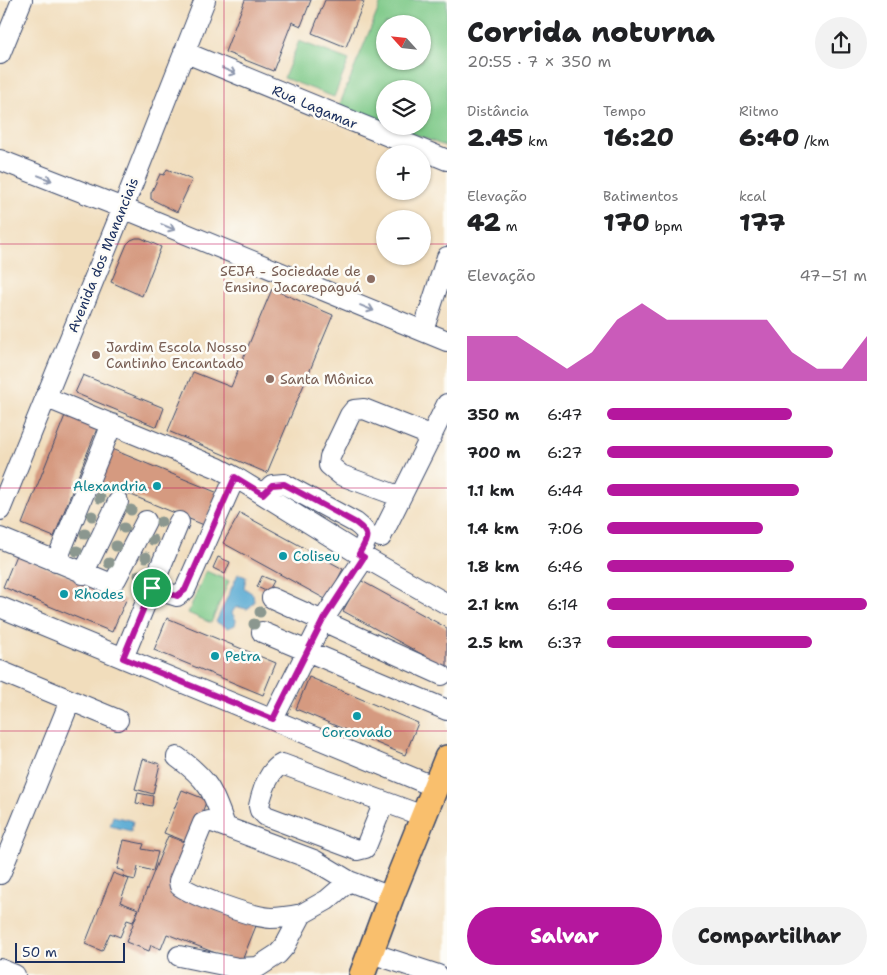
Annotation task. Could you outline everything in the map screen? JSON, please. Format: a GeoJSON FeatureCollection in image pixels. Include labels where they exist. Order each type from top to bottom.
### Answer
{"type":"FeatureCollection","features":[{"type":"Feature","properties":{"kind":"main road"},"geometry":{"type":"LineString","coordinates":[[367,964],[390,897],[447,758]]}},
{"type":"Feature","properties":{"kind":"street"},"geometry":{"type":"LineString","coordinates":[[0,54],[22,0]]}},
{"type":"Feature","properties":{"kind":"street","name":"Avenida dos Mananciais"},"geometry":{"type":"LineString","coordinates":[[0,510],[124,208],[205,0]]}},
{"type":"Feature","properties":{"kind":"street","name":"Rua Lagamar"},"geometry":{"type":"LineString","coordinates":[[184,52],[447,160]]}},
{"type":"Feature","properties":{"kind":"street"},"geometry":{"type":"LineString","coordinates":[[0,160],[124,208],[447,341]]}},
{"type":"Feature","properties":{"kind":"street"},"geometry":{"type":"LineString","coordinates":[[423,331],[447,257]]}},
{"type":"Feature","properties":{"kind":"street"},"geometry":{"type":"LineString","coordinates":[[46,397],[218,468],[447,604]]}},
{"type":"Feature","properties":{"kind":"street"},"geometry":{"type":"LineString","coordinates":[[381,537],[447,404]]}},
{"type":"Feature","properties":{"kind":"street"},"geometry":{"type":"LineString","coordinates":[[401,497],[341,475],[329,465],[330,457],[350,415],[359,408],[432,436]]}},
{"type":"Feature","properties":{"kind":"street"},"geometry":{"type":"LineString","coordinates":[[56,562],[112,424]]}},
{"type":"Feature","properties":{"kind":"street"},"geometry":{"type":"LineString","coordinates":[[152,588],[177,596],[185,590],[235,477]]}},
{"type":"Feature","properties":{"kind":"street"},"geometry":{"type":"LineString","coordinates":[[83,574],[118,502]]}},
{"type":"Feature","properties":{"kind":"street"},"geometry":{"type":"LineString","coordinates":[[0,538],[83,574],[109,583],[116,579],[146,521]]}},
{"type":"Feature","properties":{"kind":"street"},"geometry":{"type":"LineString","coordinates":[[123,658],[179,522]]}},
{"type":"Feature","properties":{"kind":"street"},"geometry":{"type":"LineString","coordinates":[[273,719],[323,620],[362,555]]}},
{"type":"Feature","properties":{"kind":"street"},"geometry":{"type":"LineString","coordinates":[[272,598],[442,675]]}},
{"type":"Feature","properties":{"kind":"street"},"geometry":{"type":"LineString","coordinates":[[0,607],[435,786]]}},
{"type":"Feature","properties":{"kind":"street"},"geometry":{"type":"LineString","coordinates":[[262,632],[447,710]]}},
{"type":"Feature","properties":{"kind":"street"},"geometry":{"type":"LineString","coordinates":[[0,671],[118,720]]}},
{"type":"Feature","properties":{"kind":"street"},"geometry":{"type":"LineString","coordinates":[[0,874],[70,701]]}},
{"type":"Feature","properties":{"kind":"street"},"geometry":{"type":"LineString","coordinates":[[177,757],[204,779],[216,799],[225,826]]}},
{"type":"Feature","properties":{"kind":"street"},"geometry":{"type":"LineString","coordinates":[[384,802],[367,844],[364,848],[357,850],[266,816],[262,814],[260,806],[271,773],[282,764],[423,816]]}},
{"type":"Feature","properties":{"kind":"street"},"geometry":{"type":"LineString","coordinates":[[349,881],[328,900],[302,914],[281,918],[256,916],[221,904],[180,886],[181,877],[203,823],[208,821],[314,860],[349,881],[390,897]]}},
{"type":"Feature","properties":{"kind":"street"},"geometry":{"type":"LineString","coordinates":[[179,956],[238,968],[258,967],[278,954],[302,914]]}},
{"type":"Feature","properties":{"kind":"street"},"geometry":{"type":"LineString","coordinates":[[367,964],[438,975]]}},
{"type":"Feature","properties":{"kind":"street"},"geometry":{"type":"LineString","coordinates":[[0,969],[15,975]]}},
{"type":"Feature","properties":{"kind":"green space"},"geometry":{"type":"Polygon","coordinates":[[[382,0],[447,0],[447,147],[416,135],[431,135],[431,80],[376,80],[376,120],[339,106],[382,0]]]}},
{"type":"Feature","properties":{"kind":"green space"},"geometry":{"type":"Polygon","coordinates":[[[299,41],[349,60],[334,97],[284,78],[299,41]]]}},
{"type":"Feature","properties":{"kind":"green space"},"geometry":{"type":"Polygon","coordinates":[[[206,571],[229,581],[211,623],[188,613],[206,571]]]}},
{"type":"Feature","properties":{"kind":"water"},"geometry":{"type":"Polygon","coordinates":[[[238,574],[246,577],[244,588],[253,594],[254,602],[247,609],[235,608],[232,613],[236,620],[235,625],[228,628],[216,622],[238,574]]]}},
{"type":"Feature","properties":{"kind":"water"},"geometry":{"type":"Polygon","coordinates":[[[113,816],[133,821],[131,831],[110,826],[113,816]]]}},
{"type":"Feature","properties":{"kind":"building"},"geometry":{"type":"Polygon","coordinates":[[[245,0],[311,0],[301,26],[292,22],[273,71],[225,52],[245,0]]]}},
{"type":"Feature","properties":{"kind":"building"},"geometry":{"type":"Polygon","coordinates":[[[325,0],[359,0],[364,2],[346,47],[312,33],[325,0]]]}},
{"type":"Feature","properties":{"kind":"building"},"geometry":{"type":"Polygon","coordinates":[[[167,169],[192,180],[177,212],[151,199],[151,193],[160,174],[164,175],[167,169]]]}},
{"type":"Feature","properties":{"kind":"building"},"geometry":{"type":"Polygon","coordinates":[[[136,238],[141,238],[161,247],[142,296],[111,282],[127,244],[136,238]]]}},
{"type":"Feature","properties":{"kind":"building","name":"Santa Mônica"},"geometry":{"type":"Polygon","coordinates":[[[272,289],[333,315],[267,473],[168,431],[193,372],[231,387],[272,289]]]}},
{"type":"Feature","properties":{"kind":"building"},"geometry":{"type":"Polygon","coordinates":[[[83,375],[164,408],[157,427],[75,393],[83,375]]]}},
{"type":"Feature","properties":{"kind":"building"},"geometry":{"type":"Polygon","coordinates":[[[66,413],[98,426],[54,537],[22,524],[66,413]]]}},
{"type":"Feature","properties":{"kind":"building","name":"Alexandria"},"geometry":{"type":"Polygon","coordinates":[[[109,448],[218,493],[204,525],[95,480],[109,448]]]}},
{"type":"Feature","properties":{"kind":"building","name":"Coliseu"},"geometry":{"type":"Polygon","coordinates":[[[240,513],[343,569],[327,600],[223,543],[240,513]]]}},
{"type":"Feature","properties":{"kind":"building","name":"Rhodes"},"geometry":{"type":"Polygon","coordinates":[[[16,555],[126,600],[112,632],[3,587],[16,555]]]}},
{"type":"Feature","properties":{"kind":"building"},"geometry":{"type":"Polygon","coordinates":[[[218,557],[230,562],[225,574],[213,568],[218,557]]]}},
{"type":"Feature","properties":{"kind":"building"},"geometry":{"type":"Polygon","coordinates":[[[262,576],[274,581],[268,592],[257,587],[262,576]]]}},
{"type":"Feature","properties":{"kind":"building"},"geometry":{"type":"Polygon","coordinates":[[[360,580],[447,628],[447,668],[343,611],[360,580]]]}},
{"type":"Feature","properties":{"kind":"building","name":"Petra"},"geometry":{"type":"Polygon","coordinates":[[[167,618],[276,663],[263,695],[154,650],[167,618]]]}},
{"type":"Feature","properties":{"kind":"building","name":"Corcovado"},"geometry":{"type":"Polygon","coordinates":[[[309,677],[418,723],[405,755],[296,709],[309,677]]]}},
{"type":"Feature","properties":{"kind":"building"},"geometry":{"type":"Polygon","coordinates":[[[143,759],[160,764],[153,794],[135,789],[143,759]]]}},
{"type":"Feature","properties":{"kind":"building"},"geometry":{"type":"Polygon","coordinates":[[[182,790],[207,800],[190,843],[164,833],[182,790]]]}},
{"type":"Feature","properties":{"kind":"building"},"geometry":{"type":"Polygon","coordinates":[[[138,793],[153,796],[152,806],[136,803],[138,793]]]}},
{"type":"Feature","properties":{"kind":"building"},"geometry":{"type":"Polygon","coordinates":[[[168,836],[192,845],[173,893],[256,926],[241,963],[167,934],[161,949],[151,945],[149,951],[126,942],[168,836]]]}},
{"type":"Feature","properties":{"kind":"building"},"geometry":{"type":"Polygon","coordinates":[[[124,840],[144,844],[142,849],[158,852],[153,871],[138,867],[135,880],[123,877],[124,871],[117,869],[124,840]]]}},
{"type":"Feature","properties":{"kind":"building"},"geometry":{"type":"Polygon","coordinates":[[[113,873],[129,879],[120,902],[138,909],[133,922],[127,920],[120,937],[110,933],[102,951],[85,944],[113,873]]]}},
{"type":"Feature","properties":{"kind":"place","name":"SEJA - Sociedade de Ensino Jacarepaguá"},"geometry":{"type":"Point","coordinates":[371,279]}},
{"type":"Feature","properties":{"kind":"place","name":"Jardim Escola Nosso Cantinho Encantado"},"geometry":{"type":"Point","coordinates":[96,355]}},
{"type":"Feature","properties":{"kind":"place","name":"Santa Mônica"},"geometry":{"type":"Point","coordinates":[270,379]}},
{"type":"Feature","properties":{"kind":"place","name":"Alexandria"},"geometry":{"type":"Point","coordinates":[157,486]}},
{"type":"Feature","properties":{"kind":"place","name":"Coliseu"},"geometry":{"type":"Point","coordinates":[283,556]}},
{"type":"Feature","properties":{"kind":"place","name":"Rhodes"},"geometry":{"type":"Point","coordinates":[64,594]}},
{"type":"Feature","properties":{"kind":"place","name":"Petra"},"geometry":{"type":"Point","coordinates":[215,656]}},
{"type":"Feature","properties":{"kind":"place","name":"Corcovado"},"geometry":{"type":"Point","coordinates":[357,716]}},
{"type":"Feature","properties":{"kind":"route"},"geometry":{"type":"LineString","coordinates":[[235,477],[263,494],[272,485],[284,484],[356,523],[367,536],[359,554],[364,557],[323,620],[273,719],[123,658],[152,588],[177,596],[185,590],[235,477]]}}]}
